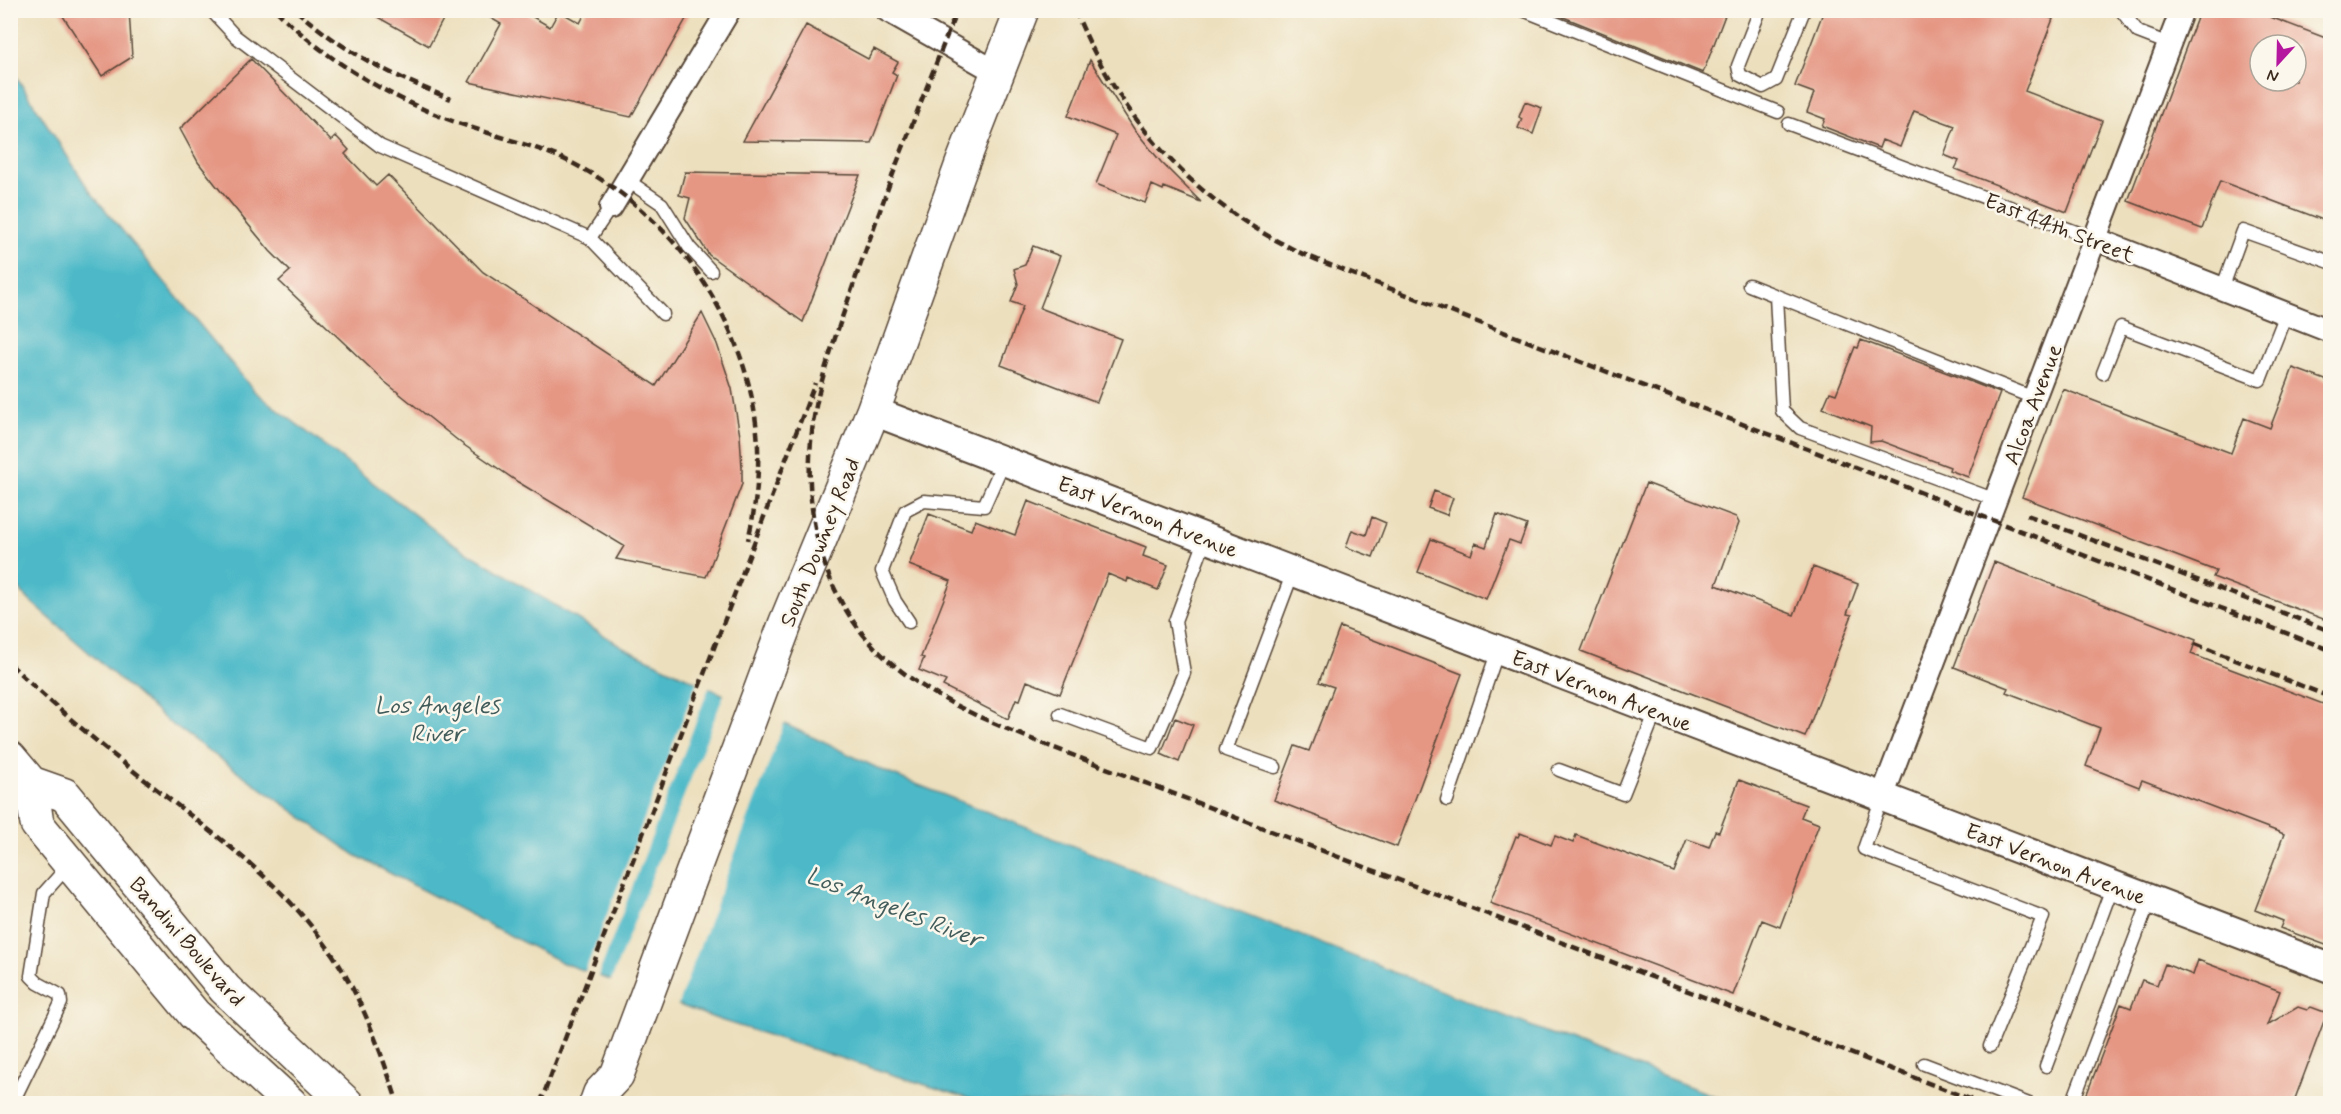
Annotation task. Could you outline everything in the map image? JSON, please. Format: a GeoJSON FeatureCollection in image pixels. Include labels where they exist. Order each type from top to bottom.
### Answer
{"type":"FeatureCollection","features":[{"type":"Feature","properties":{"kind":"main road","name":"South Downey Road"},"geometry":{"type":"LineString","coordinates":[[596,1104],[600,1093],[620,1089],[786,622],[873,411],[962,164],[1022,10]]}},
{"type":"Feature","properties":{"kind":"main road"},"geometry":{"type":"LineString","coordinates":[[10,758],[31,783]]}},
{"type":"Feature","properties":{"kind":"main road","name":"Bandini Boulevard"},"geometry":{"type":"LineString","coordinates":[[291,1104],[194,1014],[37,824],[31,783],[65,795],[225,989],[347,1104]]}},
{"type":"Feature","properties":{"kind":"street"},"geometry":{"type":"LineString","coordinates":[[611,207],[729,10]]}},
{"type":"Feature","properties":{"kind":"street"},"geometry":{"type":"LineString","coordinates":[[887,10],[998,73]]}},
{"type":"Feature","properties":{"kind":"street","name":"Alcoa Avenue"},"geometry":{"type":"LineString","coordinates":[[1882,797],[2182,10]]}},
{"type":"Feature","properties":{"kind":"street","name":"East 44th Street"},"geometry":{"type":"LineString","coordinates":[[2095,239],[2331,331]]}},
{"type":"Feature","properties":{"kind":"street","name":"East Vernon Avenue"},"geometry":{"type":"LineString","coordinates":[[873,411],[2331,968]]}},
{"type":"Feature","properties":{"kind":"lane"},"geometry":{"type":"LineString","coordinates":[[211,10],[235,36],[380,146],[590,238],[663,314]]}},
{"type":"Feature","properties":{"kind":"lane"},"geometry":{"type":"LineString","coordinates":[[1523,10],[1778,112]]}},
{"type":"Feature","properties":{"kind":"lane"},"geometry":{"type":"LineString","coordinates":[[1760,10],[1738,66],[1740,75],[1763,87]]}},
{"type":"Feature","properties":{"kind":"lane"},"geometry":{"type":"LineString","coordinates":[[1756,104],[1763,87],[1776,80],[1804,10]]}},
{"type":"Feature","properties":{"kind":"lane"},"geometry":{"type":"LineString","coordinates":[[2121,10],[2138,32],[2169,44]]}},
{"type":"Feature","properties":{"kind":"lane","name":"East 44th Street"},"geometry":{"type":"LineString","coordinates":[[1789,124],[2095,239]]}},
{"type":"Feature","properties":{"kind":"lane"},"geometry":{"type":"LineString","coordinates":[[627,180],[662,204],[689,247],[711,271]]}},
{"type":"Feature","properties":{"kind":"lane"},"geometry":{"type":"LineString","coordinates":[[590,238],[611,207]]}},
{"type":"Feature","properties":{"kind":"lane"},"geometry":{"type":"LineString","coordinates":[[2222,289],[2243,231],[2331,262]]}},
{"type":"Feature","properties":{"kind":"lane"},"geometry":{"type":"LineString","coordinates":[[1749,285],[2034,398]]}},
{"type":"Feature","properties":{"kind":"lane"},"geometry":{"type":"LineString","coordinates":[[1776,296],[1782,411],[1800,428],[1996,500]]}},
{"type":"Feature","properties":{"kind":"lane"},"geometry":{"type":"LineString","coordinates":[[2103,373],[2121,327],[2260,380],[2286,314]]}},
{"type":"Feature","properties":{"kind":"lane"},"geometry":{"type":"LineString","coordinates":[[909,622],[895,600],[882,572],[905,511],[924,501],[984,506],[1004,461]]}},
{"type":"Feature","properties":{"kind":"lane"},"geometry":{"type":"LineString","coordinates":[[1060,714],[1152,748],[1184,673],[1175,621],[1206,538]]}},
{"type":"Feature","properties":{"kind":"lane"},"geometry":{"type":"LineString","coordinates":[[1275,767],[1226,750],[1293,572]]}},
{"type":"Feature","properties":{"kind":"lane"},"geometry":{"type":"LineString","coordinates":[[1447,800],[1498,650]]}},
{"type":"Feature","properties":{"kind":"lane"},"geometry":{"type":"LineString","coordinates":[[1559,770],[1623,794],[1656,711]]}},
{"type":"Feature","properties":{"kind":"lane"},"geometry":{"type":"LineString","coordinates":[[1882,797],[1864,849],[2043,917],[1990,1046]]}},
{"type":"Feature","properties":{"kind":"lane"},"geometry":{"type":"LineString","coordinates":[[12,1104],[61,1003],[60,995],[38,983],[32,976],[44,893],[70,864]]}},
{"type":"Feature","properties":{"kind":"lane"},"geometry":{"type":"LineString","coordinates":[[2046,1066],[2113,885]]}},
{"type":"Feature","properties":{"kind":"lane"},"geometry":{"type":"LineString","coordinates":[[2072,1104],[2150,900]]}},
{"type":"Feature","properties":{"kind":"lane"},"geometry":{"type":"LineString","coordinates":[[1924,1064],[2029,1104]]}},
{"type":"Feature","properties":{"kind":"water","name":"Los Angeles River"},"geometry":{"type":"Polygon","coordinates":[[[10,67],[89,190],[255,392],[446,539],[623,647],[888,773],[1548,1033],[1733,1103],[983,1103],[720,1020],[563,963],[355,855],[167,721],[29,600],[11,579],[10,67]]]}},
{"type":"Feature","properties":{"kind":"pier"},"geometry":{"type":"Polygon","coordinates":[[[698,679],[710,685],[597,979],[584,974],[698,679]]]}},
{"type":"Feature","properties":{"kind":"pier"},"geometry":{"type":"Polygon","coordinates":[[[725,692],[785,721],[677,1007],[610,983],[725,692]]]}},
{"type":"Feature","properties":{"kind":"building"},"geometry":{"type":"Polygon","coordinates":[[[59,10],[129,10],[132,57],[102,76],[59,10]]]}},
{"type":"Feature","properties":{"kind":"building"},"geometry":{"type":"Polygon","coordinates":[[[365,10],[448,10],[429,46],[365,10]]]}},
{"type":"Feature","properties":{"kind":"building"},"geometry":{"type":"Polygon","coordinates":[[[477,10],[521,10],[550,27],[559,11],[580,23],[587,10],[691,10],[631,117],[469,82],[501,24],[477,10]]]}},
{"type":"Feature","properties":{"kind":"building"},"geometry":{"type":"Polygon","coordinates":[[[1546,10],[1727,10],[1703,73],[1546,10]]]}},
{"type":"Feature","properties":{"kind":"building"},"geometry":{"type":"Polygon","coordinates":[[[1824,10],[2029,10],[2053,19],[2025,91],[2102,121],[2067,212],[1955,169],[1959,161],[1944,155],[1955,126],[1914,111],[1900,147],[1882,140],[1879,148],[1822,126],[1825,119],[1807,112],[1814,93],[1795,86],[1824,10]]]}},
{"type":"Feature","properties":{"kind":"building"},"geometry":{"type":"Polygon","coordinates":[[[2200,10],[2252,10],[2331,40],[2331,223],[2220,181],[2202,229],[2128,201],[2200,10]]]}},
{"type":"Feature","properties":{"kind":"building"},"geometry":{"type":"Polygon","coordinates":[[[806,25],[868,59],[874,49],[898,62],[892,72],[897,75],[871,143],[743,141],[806,25]]]}},
{"type":"Feature","properties":{"kind":"building"},"geometry":{"type":"Polygon","coordinates":[[[251,59],[331,141],[336,136],[349,150],[345,154],[376,186],[388,175],[483,272],[656,386],[702,313],[717,344],[732,389],[740,436],[742,468],[742,484],[706,577],[616,559],[624,546],[518,482],[461,443],[385,382],[279,281],[290,271],[270,251],[215,184],[198,162],[180,129],[251,59]]]}},
{"type":"Feature","properties":{"kind":"building"},"geometry":{"type":"Polygon","coordinates":[[[1090,60],[1134,129],[1161,162],[1201,202],[1164,187],[1163,190],[1152,185],[1145,203],[1096,184],[1116,135],[1068,116],[1090,60]]]}},
{"type":"Feature","properties":{"kind":"building"},"geometry":{"type":"Polygon","coordinates":[[[1525,102],[1542,108],[1533,134],[1518,128],[1522,119],[1519,117],[1525,102]]]}},
{"type":"Feature","properties":{"kind":"building"},"geometry":{"type":"Polygon","coordinates":[[[685,172],[860,175],[803,322],[709,255],[685,218],[690,198],[679,195],[685,172]]]}},
{"type":"Feature","properties":{"kind":"building"},"geometry":{"type":"Polygon","coordinates":[[[1033,246],[1060,256],[1040,308],[1121,339],[1097,402],[1001,365],[1023,306],[1011,302],[1018,284],[1014,269],[1025,265],[1033,246]]]}},
{"type":"Feature","properties":{"kind":"building"},"geometry":{"type":"Polygon","coordinates":[[[1861,340],[2000,393],[1968,477],[1949,470],[1950,467],[1881,441],[1870,442],[1871,427],[1823,408],[1830,392],[1836,394],[1855,347],[1858,348],[1861,340]]]}},
{"type":"Feature","properties":{"kind":"building"},"geometry":{"type":"Polygon","coordinates":[[[2293,368],[2331,382],[2331,622],[2213,577],[2216,571],[2022,497],[2063,389],[2231,453],[2244,418],[2270,428],[2293,368]]]}},
{"type":"Feature","properties":{"kind":"building"},"geometry":{"type":"Polygon","coordinates":[[[1646,483],[1736,517],[1739,523],[1716,585],[1794,615],[1813,567],[1858,584],[1847,614],[1852,615],[1805,737],[1581,651],[1646,483]]]}},
{"type":"Feature","properties":{"kind":"building"},"geometry":{"type":"Polygon","coordinates":[[[1434,491],[1453,498],[1447,515],[1428,508],[1434,491]]]}},
{"type":"Feature","properties":{"kind":"building"},"geometry":{"type":"Polygon","coordinates":[[[1028,501],[1146,547],[1143,556],[1168,565],[1158,590],[1128,578],[1127,582],[1108,574],[1060,694],[1027,681],[1020,700],[1016,699],[1008,719],[943,686],[946,681],[919,670],[924,658],[921,657],[951,581],[909,565],[929,514],[971,530],[975,520],[1015,535],[1028,501]]]}},
{"type":"Feature","properties":{"kind":"building"},"geometry":{"type":"Polygon","coordinates":[[[1497,514],[1527,525],[1520,544],[1509,540],[1486,599],[1418,572],[1431,539],[1471,555],[1475,543],[1486,547],[1497,514]]]}},
{"type":"Feature","properties":{"kind":"building"},"geometry":{"type":"Polygon","coordinates":[[[1372,517],[1386,523],[1373,557],[1346,547],[1352,530],[1366,535],[1372,517]]]}},
{"type":"Feature","properties":{"kind":"building"},"geometry":{"type":"Polygon","coordinates":[[[1994,562],[2196,640],[2191,654],[2331,707],[2331,947],[2280,928],[2283,921],[2255,910],[2284,834],[2142,780],[2139,787],[2086,766],[2100,728],[2006,692],[2008,688],[1954,667],[1994,562]]]}},
{"type":"Feature","properties":{"kind":"building"},"geometry":{"type":"Polygon","coordinates":[[[1340,627],[1462,674],[1397,847],[1274,800],[1295,746],[1309,751],[1334,687],[1319,682],[1340,627]]]}},
{"type":"Feature","properties":{"kind":"building"},"geometry":{"type":"Polygon","coordinates":[[[1175,718],[1193,725],[1179,762],[1161,754],[1175,718]]]}},
{"type":"Feature","properties":{"kind":"building"},"geometry":{"type":"Polygon","coordinates":[[[1739,780],[1806,805],[1801,817],[1819,824],[1780,927],[1762,920],[1733,995],[1490,903],[1516,836],[1518,837],[1520,833],[1551,845],[1555,836],[1573,843],[1576,835],[1674,872],[1687,839],[1709,847],[1715,831],[1719,832],[1739,780]]]}},
{"type":"Feature","properties":{"kind":"building"},"geometry":{"type":"Polygon","coordinates":[[[2198,960],[2280,991],[2267,1025],[2298,1007],[2307,1010],[2311,1007],[2327,1013],[2293,1104],[2083,1104],[2121,1004],[2131,1008],[2142,980],[2157,985],[2165,964],[2193,975],[2198,960]]]}},
{"type":"Feature","properties":{"kind":"railway"},"geometry":{"type":"LineString","coordinates":[[276,10],[314,44],[378,87],[447,119],[559,157],[597,177],[632,202],[664,232],[692,265],[715,301],[734,340],[748,381],[756,423],[758,452],[756,497],[748,540]]}},
{"type":"Feature","properties":{"kind":"railway"},"geometry":{"type":"LineString","coordinates":[[296,10],[332,39],[369,62],[451,99]]}},
{"type":"Feature","properties":{"kind":"railway"},"geometry":{"type":"LineString","coordinates":[[855,280],[897,163],[957,10]]}},
{"type":"Feature","properties":{"kind":"railway"},"geometry":{"type":"LineString","coordinates":[[1075,10],[1092,48],[1112,83],[1134,117],[1160,148],[1187,177],[1218,203],[1251,226],[1295,250],[2330,650]]}},
{"type":"Feature","properties":{"kind":"railway"},"geometry":{"type":"LineString","coordinates":[[858,271],[820,388],[813,424],[810,461],[811,499],[817,535],[827,571],[842,604],[863,634],[889,661],[907,675],[945,700],[1049,746],[1983,1104]]}},
{"type":"Feature","properties":{"kind":"railway"},"geometry":{"type":"LineString","coordinates":[[540,1104],[815,383]]}},
{"type":"Feature","properties":{"kind":"railway"},"geometry":{"type":"LineString","coordinates":[[2027,515],[2330,631]]}},
{"type":"Feature","properties":{"kind":"railway"},"geometry":{"type":"LineString","coordinates":[[2195,644],[2330,697]]}},
{"type":"Feature","properties":{"kind":"railway"},"geometry":{"type":"LineString","coordinates":[[10,664],[99,743],[244,858],[304,918],[335,958],[347,978],[367,1018],[398,1104]]}}]}
